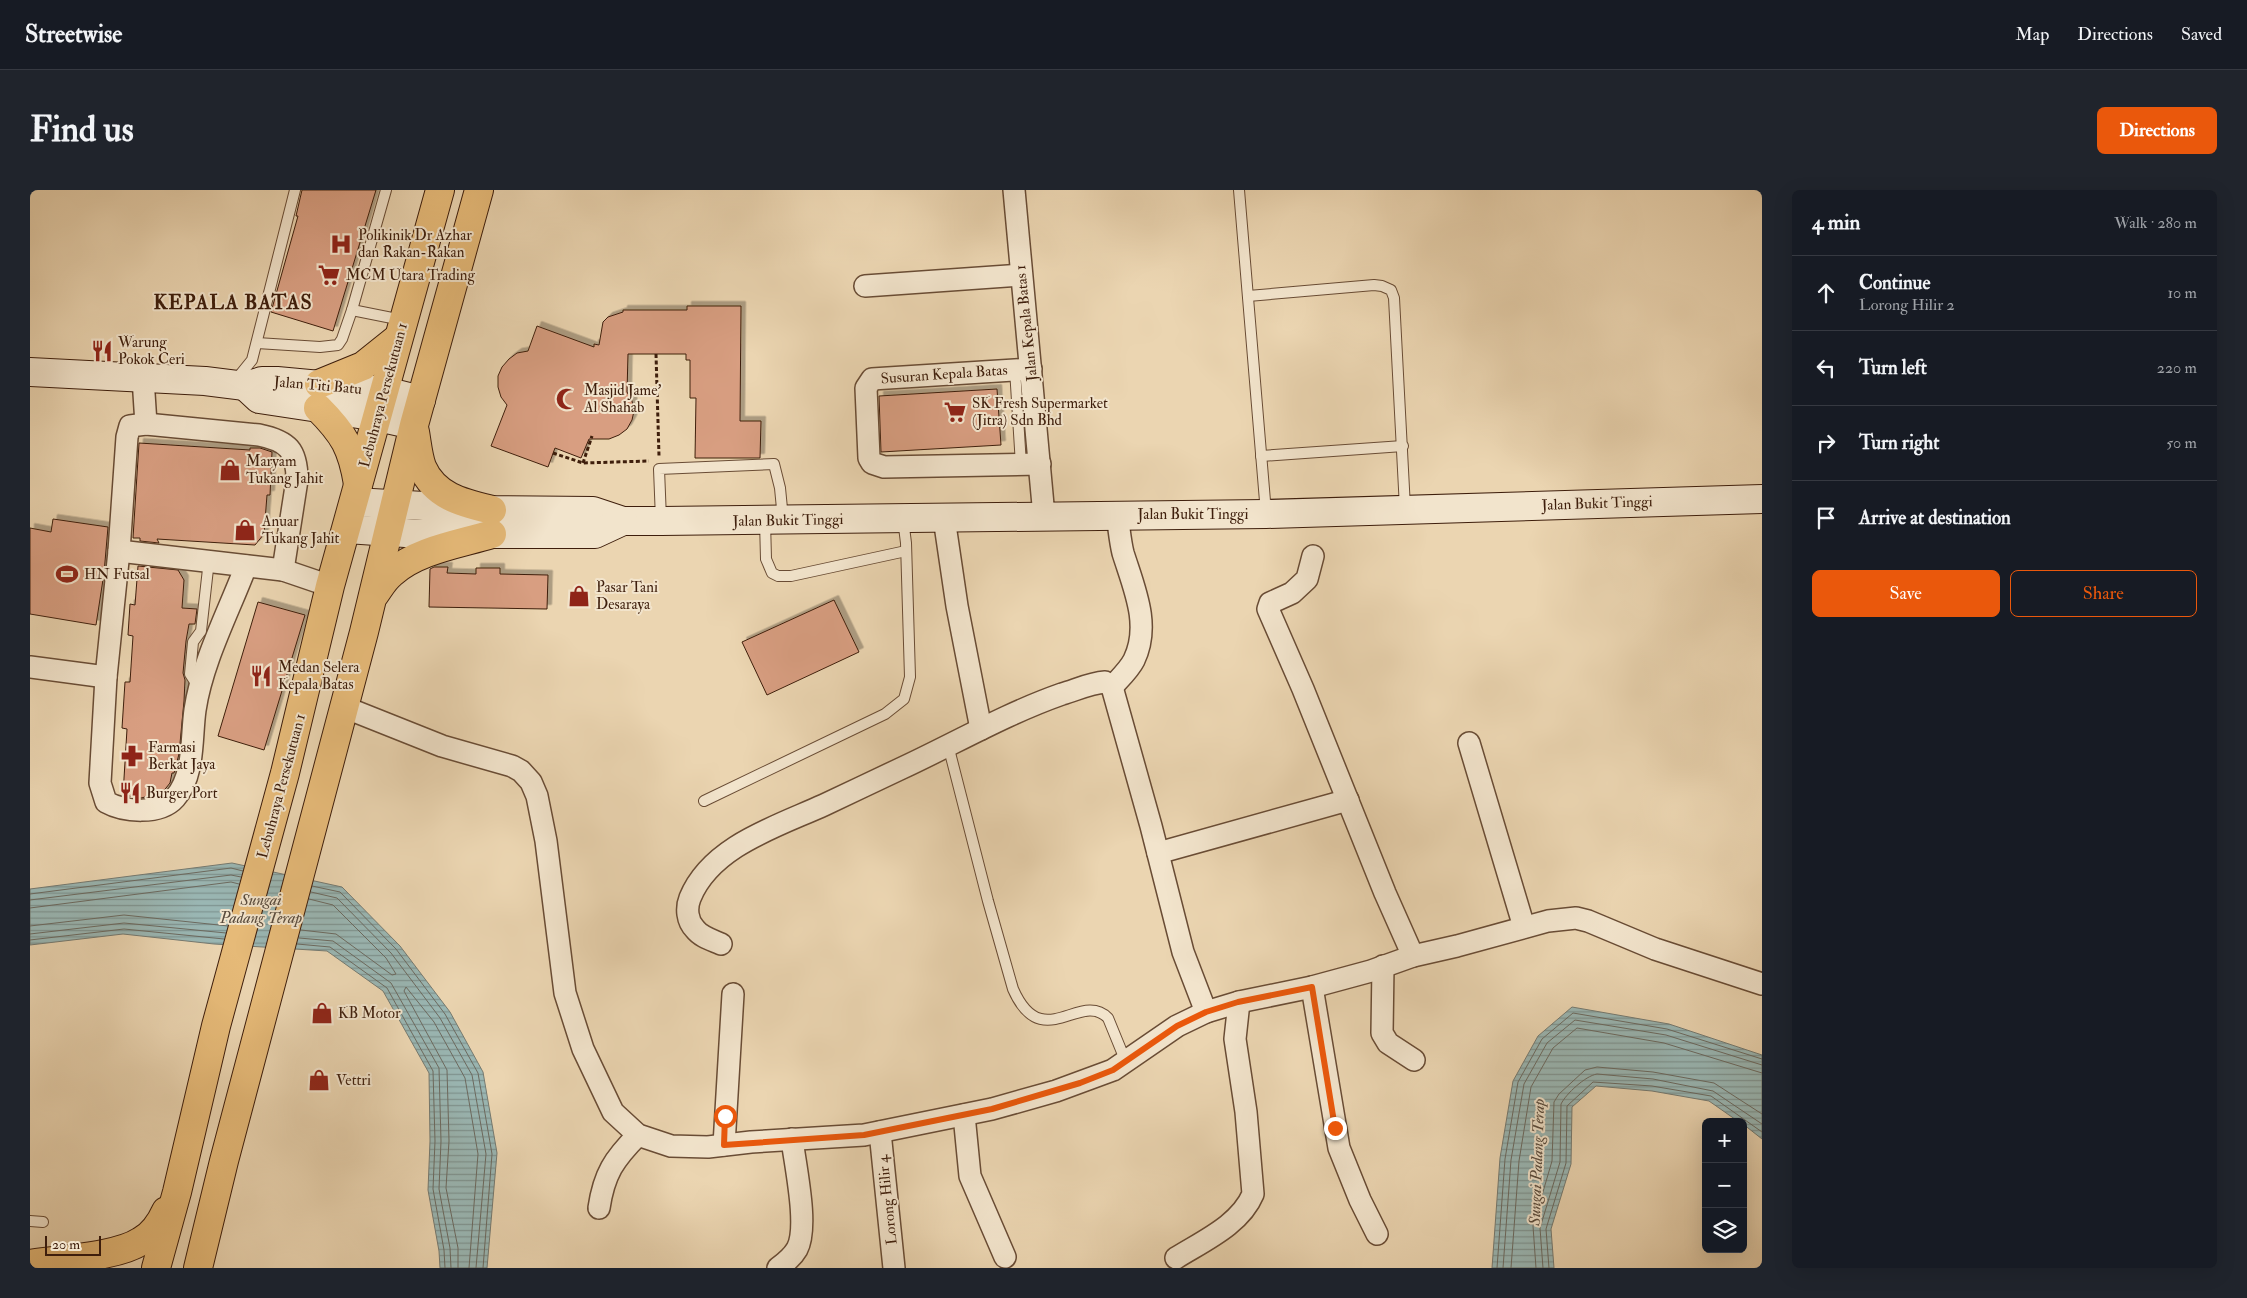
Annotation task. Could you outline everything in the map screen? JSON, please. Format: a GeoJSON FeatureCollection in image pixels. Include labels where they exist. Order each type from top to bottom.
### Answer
{"type":"FeatureCollection","features":[{"type":"Feature","properties":{"kind":"highway","name":"Lebuhraya Persekutuan 1"},"geometry":{"type":"LineString","coordinates":[[156,1268],[177,1192],[216,1026],[285,773],[330,586],[357,495],[440,190]]}},
{"type":"Feature","properties":{"kind":"highway"},"geometry":{"type":"LineString","coordinates":[[198,1268],[224,1161],[389,533],[414,425],[479,190]]}},
{"type":"Feature","properties":{"kind":"highway"},"geometry":{"type":"LineString","coordinates":[[357,495],[355,464],[346,439],[318,396],[363,366],[401,329]]}},
{"type":"Feature","properties":{"kind":"highway"},"geometry":{"type":"LineString","coordinates":[[414,425],[422,466],[438,491],[462,503],[492,522]]}},
{"type":"Feature","properties":{"kind":"highway"},"geometry":{"type":"LineString","coordinates":[[372,597],[391,573],[409,561],[492,522]]}},
{"type":"Feature","properties":{"kind":"highway"},"geometry":{"type":"LineString","coordinates":[[30,1264],[115,1250],[141,1241],[152,1232],[164,1216],[177,1192]]}},
{"type":"Feature","properties":{"kind":"main road"},"geometry":{"type":"LineString","coordinates":[[30,372],[239,385]]}},
{"type":"Feature","properties":{"kind":"main road","name":"Jalan Titi Batu"},"geometry":{"type":"LineString","coordinates":[[239,385],[259,399],[318,396],[382,404],[421,400]]}},
{"type":"Feature","properties":{"kind":"main road","name":"Jalan Titi Batu"},"geometry":{"type":"LineString","coordinates":[[382,404],[414,425]]}},
{"type":"Feature","properties":{"kind":"main road","name":"Jalan Bukit Tinggi"},"geometry":{"type":"LineString","coordinates":[[357,495],[492,522]]}},
{"type":"Feature","properties":{"kind":"main road","name":"Jalan Bukit Tinggi"},"geometry":{"type":"LineString","coordinates":[[347,530],[389,533],[593,511],[623,521],[774,520],[1266,514],[1762,499]]}},
{"type":"Feature","properties":{"kind":"street","name":"Jalan Kepala Batas 1"},"geometry":{"type":"LineString","coordinates":[[1014,190],[1021,275],[1023,369],[1030,465],[1044,516]]}},
{"type":"Feature","properties":{"kind":"street"},"geometry":{"type":"LineString","coordinates":[[865,286],[1021,275]]}},
{"type":"Feature","properties":{"kind":"street","name":"Susuran Kepala Batas"},"geometry":{"type":"LineString","coordinates":[[1023,369],[872,379],[866,388],[869,458],[872,462],[884,467],[1030,465]]}},
{"type":"Feature","properties":{"kind":"street"},"geometry":{"type":"LineString","coordinates":[[143,378],[146,424]]}},
{"type":"Feature","properties":{"kind":"street"},"geometry":{"type":"LineString","coordinates":[[246,566],[200,689],[189,766],[183,785],[175,798],[165,806],[136,809],[112,805],[106,802],[100,783],[106,677],[119,551],[128,431],[130,426],[146,424],[259,435],[278,439],[288,447],[294,455],[297,465],[297,480],[283,570]]}},
{"type":"Feature","properties":{"kind":"street"},"geometry":{"type":"LineString","coordinates":[[1112,687],[1133,662],[1141,638],[1142,625],[1135,588],[1122,550],[1116,515]]}},
{"type":"Feature","properties":{"kind":"street"},"geometry":{"type":"LineString","coordinates":[[944,518],[957,606],[981,729]]}},
{"type":"Feature","properties":{"kind":"street"},"geometry":{"type":"LineString","coordinates":[[119,551],[283,570],[330,586]]}},
{"type":"Feature","properties":{"kind":"street"},"geometry":{"type":"LineString","coordinates":[[1313,556],[1307,580],[1292,593],[1270,603],[1268,610],[1413,956]]}},
{"type":"Feature","properties":{"kind":"street"},"geometry":{"type":"LineString","coordinates":[[30,667],[106,677]]}},
{"type":"Feature","properties":{"kind":"street"},"geometry":{"type":"LineString","coordinates":[[721,944],[700,934],[693,928],[687,911],[687,905],[697,884],[724,856],[762,832],[1019,711],[1076,689],[1105,682],[1112,687],[1158,853],[1182,952],[1206,1012]]}},
{"type":"Feature","properties":{"kind":"street"},"geometry":{"type":"LineString","coordinates":[[344,707],[442,746],[512,766],[521,771],[531,782],[537,796],[542,823],[565,993],[583,1049],[613,1112],[638,1135],[671,1146],[696,1147],[880,1132],[964,1115],[1080,1083],[1113,1070],[1177,1026],[1206,1012],[1238,1002],[1312,987],[1413,956],[1558,919],[1576,918],[1655,949],[1762,984]]}},
{"type":"Feature","properties":{"kind":"street"},"geometry":{"type":"LineString","coordinates":[[1469,743],[1524,927]]}},
{"type":"Feature","properties":{"kind":"street"},"geometry":{"type":"LineString","coordinates":[[1158,853],[1348,800]]}},
{"type":"Feature","properties":{"kind":"street"},"geometry":{"type":"LineString","coordinates":[[1383,966],[1382,1033],[1388,1043],[1414,1060]]}},
{"type":"Feature","properties":{"kind":"street"},"geometry":{"type":"LineString","coordinates":[[1312,987],[1339,1148],[1360,1200],[1377,1234]]}},
{"type":"Feature","properties":{"kind":"street"},"geometry":{"type":"LineString","coordinates":[[724,1145],[733,994]]}},
{"type":"Feature","properties":{"kind":"street"},"geometry":{"type":"LineString","coordinates":[[1176,1258],[1230,1223],[1249,1204],[1253,1194],[1249,1140],[1235,1039],[1238,1002]]}},
{"type":"Feature","properties":{"kind":"street"},"geometry":{"type":"LineString","coordinates":[[964,1115],[970,1176],[1004,1257]]}},
{"type":"Feature","properties":{"kind":"street","name":"Lorong Hilir 4"},"geometry":{"type":"LineString","coordinates":[[880,1132],[894,1268]]}},
{"type":"Feature","properties":{"kind":"street"},"geometry":{"type":"LineString","coordinates":[[599,1208],[602,1189],[614,1162],[638,1135]]}},
{"type":"Feature","properties":{"kind":"street"},"geometry":{"type":"LineString","coordinates":[[778,1268],[791,1257],[802,1236],[800,1199],[792,1139]]}},
{"type":"Feature","properties":{"kind":"lane"},"geometry":{"type":"LineString","coordinates":[[239,385],[241,376],[252,360],[295,190]]}},
{"type":"Feature","properties":{"kind":"lane"},"geometry":{"type":"LineString","coordinates":[[257,342],[320,347],[338,345],[352,310],[386,190]]}},
{"type":"Feature","properties":{"kind":"lane"},"geometry":{"type":"LineString","coordinates":[[1239,190],[1266,514]]}},
{"type":"Feature","properties":{"kind":"lane"},"geometry":{"type":"LineString","coordinates":[[1248,296],[1374,285],[1391,290],[1394,298],[1405,509]]}},
{"type":"Feature","properties":{"kind":"lane"},"geometry":{"type":"LineString","coordinates":[[352,310],[401,329]]}},
{"type":"Feature","properties":{"kind":"lane"},"geometry":{"type":"LineString","coordinates":[[1261,456],[1403,446]]}},
{"type":"Feature","properties":{"kind":"lane"},"geometry":{"type":"LineString","coordinates":[[661,521],[659,465],[774,464],[780,488],[766,558],[772,573],[778,576],[791,576],[906,551]]}},
{"type":"Feature","properties":{"kind":"lane"},"geometry":{"type":"LineString","coordinates":[[704,801],[885,714],[904,699],[910,677],[906,551],[903,518]]}},
{"type":"Feature","properties":{"kind":"lane"},"geometry":{"type":"LineString","coordinates":[[200,689],[190,674],[193,642],[201,631],[209,560]]}},
{"type":"Feature","properties":{"kind":"lane"},"geometry":{"type":"LineString","coordinates":[[948,746],[988,901],[1013,989],[1019,1002],[1030,1014],[1046,1020],[1055,1020],[1091,1010],[1103,1014],[1108,1018],[1126,1062]]}},
{"type":"Feature","properties":{"kind":"lane"},"geometry":{"type":"LineString","coordinates":[[30,1221],[42,1222]]}},
{"type":"Feature","properties":{"kind":"path"},"geometry":{"type":"LineString","coordinates":[[553,453],[582,463],[659,465],[656,354]]}},
{"type":"Feature","properties":{"kind":"path"},"geometry":{"type":"LineString","coordinates":[[582,463],[592,436]]}},
{"type":"Feature","properties":{"kind":"water","name":"Sungai Padang Terap"},"geometry":{"type":"Polygon","coordinates":[[[232,863],[342,887],[400,946],[450,1012],[483,1072],[497,1153],[487,1268],[440,1268],[439,1251],[428,1190],[430,1141],[429,1073],[383,991],[327,951],[214,944],[123,934],[30,945],[30,889],[232,863]]]}},
{"type":"Feature","properties":{"kind":"water","name":"Sungai Padang Terap"},"geometry":{"type":"Polygon","coordinates":[[[1572,1007],[1669,1024],[1762,1055],[1762,1139],[1747,1127],[1747,1118],[1733,1118],[1709,1101],[1652,1091],[1596,1086],[1572,1107],[1571,1164],[1551,1229],[1554,1268],[1492,1268],[1500,1158],[1513,1081],[1538,1036],[1572,1007]]]}},
{"type":"Feature","properties":{"kind":"building"},"geometry":{"type":"Polygon","coordinates":[[[302,190],[376,190],[333,331],[271,312],[298,216],[296,216],[302,190]]]}},
{"type":"Feature","properties":{"kind":"building"},"geometry":{"type":"Polygon","coordinates":[[[687,306],[741,306],[740,421],[761,421],[760,458],[695,458],[696,398],[690,398],[690,360],[686,360],[686,354],[628,354],[627,392],[632,401],[634,411],[632,420],[627,429],[619,435],[609,439],[589,439],[581,458],[555,448],[548,467],[491,446],[507,405],[501,397],[498,387],[498,376],[502,367],[509,359],[517,353],[528,351],[537,326],[594,347],[594,344],[599,345],[603,322],[608,317],[623,312],[623,310],[687,310],[687,306]]]}},
{"type":"Feature","properties":{"kind":"building"},"geometry":{"type":"Polygon","coordinates":[[[997,389],[1001,445],[881,452],[879,396],[997,389]]]}},
{"type":"Feature","properties":{"kind":"building"},"geometry":{"type":"Polygon","coordinates":[[[139,443],[250,450],[250,448],[260,448],[272,452],[270,495],[267,495],[264,534],[255,545],[157,539],[159,543],[140,541],[140,538],[133,538],[139,443]]]}},
{"type":"Feature","properties":{"kind":"building","name":"HN Futsal"},"geometry":{"type":"Polygon","coordinates":[[[53,519],[108,527],[104,573],[96,625],[30,614],[30,528],[51,532],[53,519]]]}},
{"type":"Feature","properties":{"kind":"building"},"geometry":{"type":"Polygon","coordinates":[[[138,566],[178,570],[184,580],[182,608],[197,609],[195,624],[189,624],[186,641],[183,673],[185,680],[184,701],[179,754],[174,773],[172,773],[170,783],[162,793],[141,798],[123,795],[127,729],[122,728],[125,682],[130,682],[133,636],[128,635],[130,604],[135,605],[138,566]]]}},
{"type":"Feature","properties":{"kind":"building"},"geometry":{"type":"Polygon","coordinates":[[[434,567],[448,567],[447,573],[476,574],[476,568],[500,568],[500,574],[548,575],[547,609],[429,607],[430,569],[434,567]]]}},
{"type":"Feature","properties":{"kind":"building"},"geometry":{"type":"Polygon","coordinates":[[[834,600],[859,652],[767,695],[742,642],[834,600]]]}},
{"type":"Feature","properties":{"kind":"building","name":"Medan Selera Kepala Batas"},"geometry":{"type":"Polygon","coordinates":[[[258,602],[305,615],[264,750],[218,736],[258,602]]]}},
{"type":"Feature","properties":{"kind":"place","name":"Polikinik Dr Azhar dan Rakan-Rakan"},"geometry":{"type":"Point","coordinates":[341,244]}},
{"type":"Feature","properties":{"kind":"place","name":"MCM Utara Trading"},"geometry":{"type":"Point","coordinates":[329,275]}},
{"type":"Feature","properties":{"kind":"place","name":"Warung Pokok Ceri"},"geometry":{"type":"Point","coordinates":[102,351]}},
{"type":"Feature","properties":{"kind":"place","name":"Masjid Jame' Al Shahab"},"geometry":{"type":"Point","coordinates":[567,399]}},
{"type":"Feature","properties":{"kind":"place","name":"SK Fresh Supermarket (Jitra) Sdn Bhd"},"geometry":{"type":"Point","coordinates":[955,412]}},
{"type":"Feature","properties":{"kind":"place","name":"Maryam Tukang Jahit"},"geometry":{"type":"Point","coordinates":[230,470]}},
{"type":"Feature","properties":{"kind":"place","name":"Anuar Tukang Jahit"},"geometry":{"type":"Point","coordinates":[245,530]}},
{"type":"Feature","properties":{"kind":"place","name":"HN Futsal"},"geometry":{"type":"Point","coordinates":[67,574]}},
{"type":"Feature","properties":{"kind":"place","name":"Pasar Tani Desaraya"},"geometry":{"type":"Point","coordinates":[579,596]}},
{"type":"Feature","properties":{"kind":"place","name":"Medan Selera Kepala Batas"},"geometry":{"type":"Point","coordinates":[261,676]}},
{"type":"Feature","properties":{"kind":"place","name":"Farmasi Berkat Jaya"},"geometry":{"type":"Point","coordinates":[132,756]}},
{"type":"Feature","properties":{"kind":"place","name":"Burger Port"},"geometry":{"type":"Point","coordinates":[130,793]}},
{"type":"Feature","properties":{"kind":"place","name":"KB Motor"},"geometry":{"type":"Point","coordinates":[322,1013]}},
{"type":"Feature","properties":{"kind":"place","name":"Vettri"},"geometry":{"type":"Point","coordinates":[319,1080]}},
{"type":"Feature","properties":{"kind":"district","name":"KEPALA BATAS"},"geometry":{"type":"Point","coordinates":[233,302]}},
{"type":"Feature","properties":{"kind":"route"},"geometry":{"type":"LineString","coordinates":[[725,1116],[724,1145],[864,1135],[901,1129],[992,1109],[1080,1083],[1113,1070],[1191,1018],[1238,1002],[1312,987],[1329,1081],[1335,1128]]}}]}
